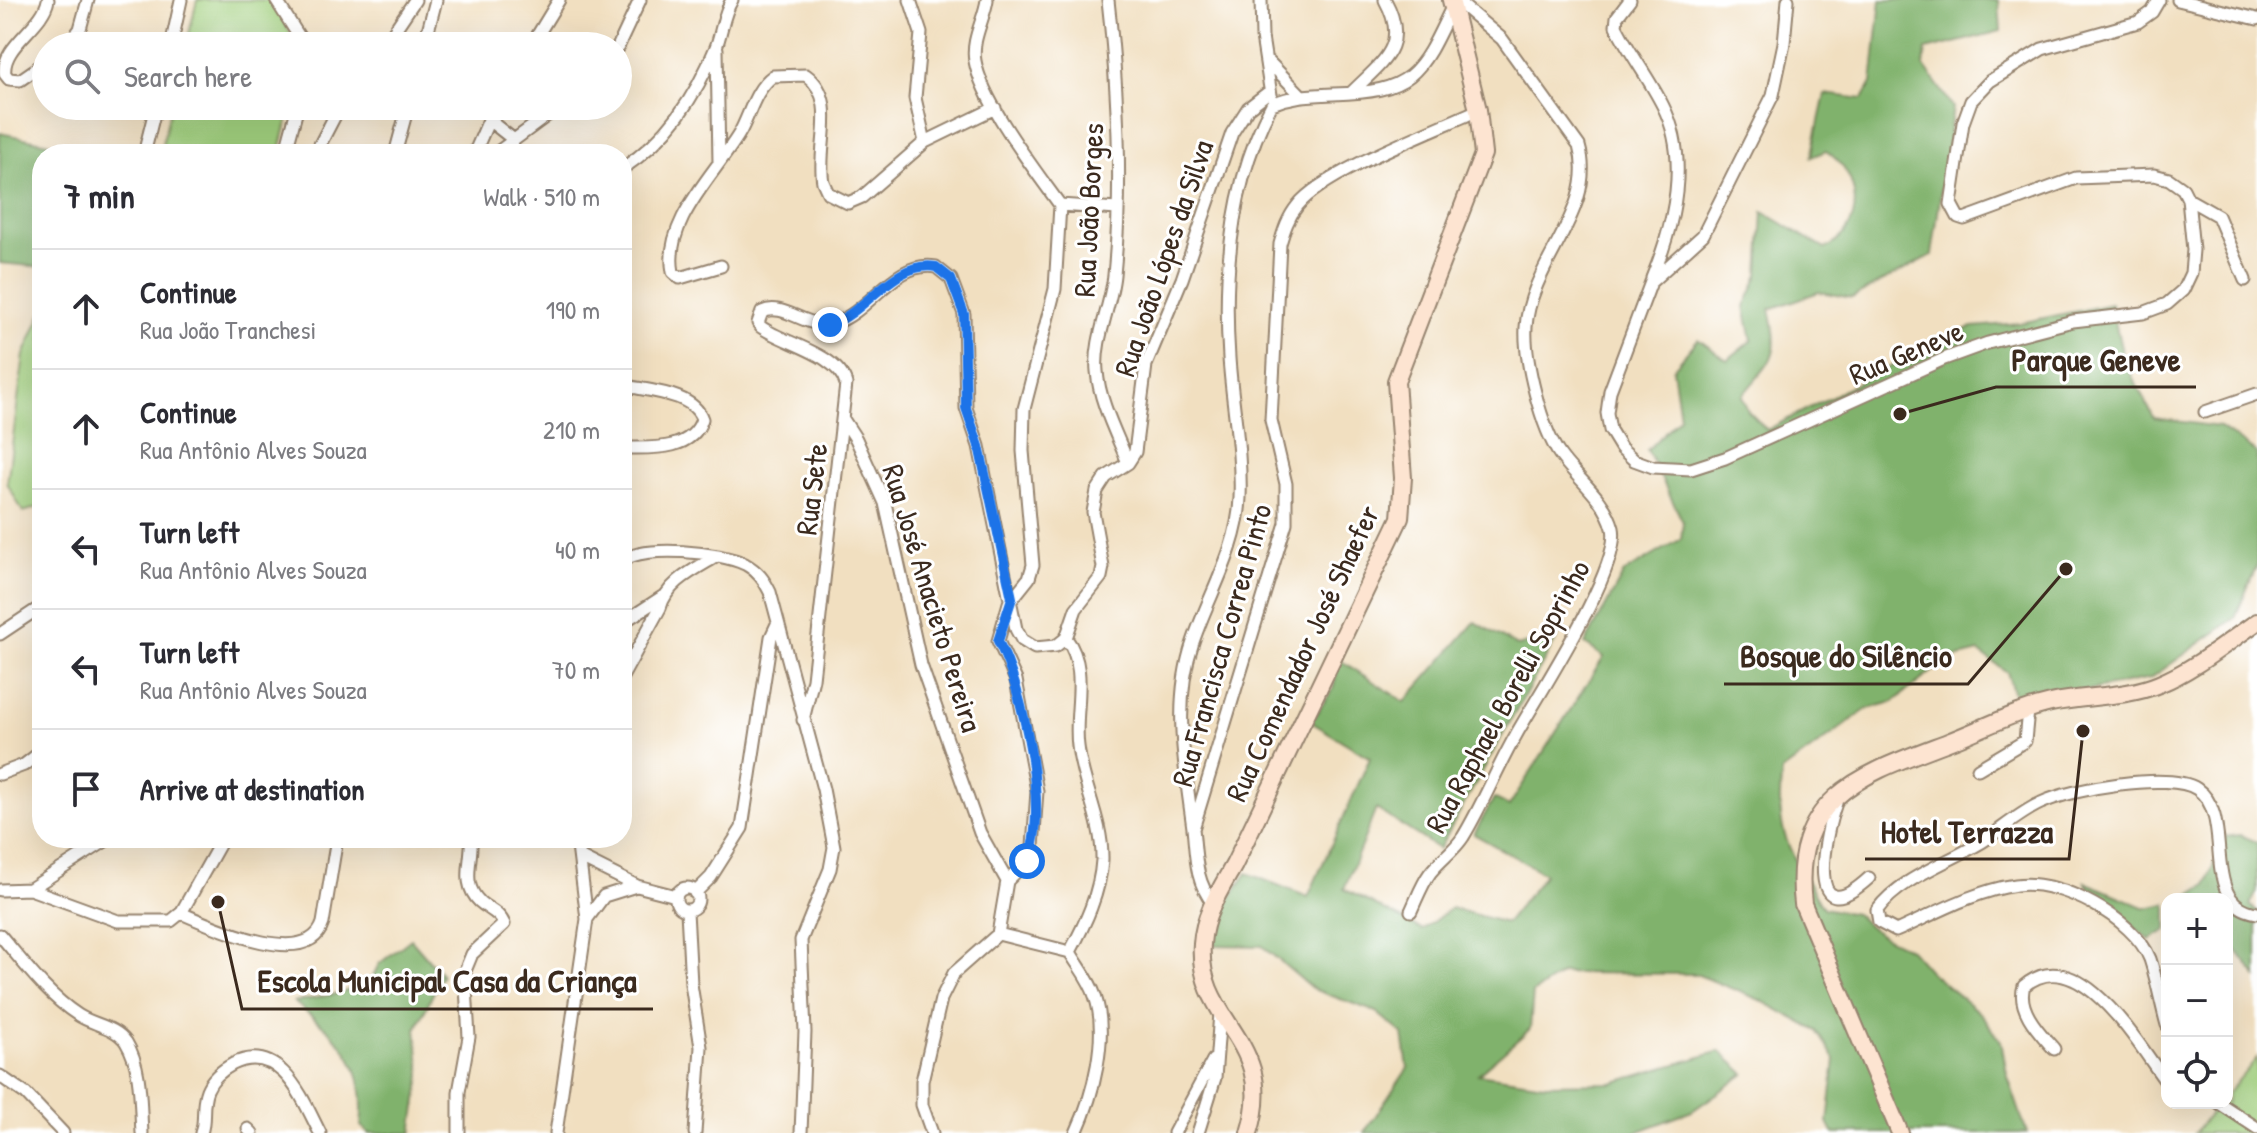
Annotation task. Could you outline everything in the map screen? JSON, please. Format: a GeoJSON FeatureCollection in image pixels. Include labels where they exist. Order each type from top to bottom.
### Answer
{"type":"FeatureCollection","features":[{"type":"Feature","properties":{"kind":"street"},"geometry":{"type":"LineString","coordinates":[[32,72],[20,80],[9,79],[5,74],[5,63],[43,15],[48,0]]}},
{"type":"Feature","properties":{"kind":"street"},"geometry":{"type":"LineString","coordinates":[[78,32],[88,0]]}},
{"type":"Feature","properties":{"kind":"street"},"geometry":{"type":"LineString","coordinates":[[174,32],[181,0]]}},
{"type":"Feature","properties":{"kind":"street"},"geometry":{"type":"LineString","coordinates":[[276,0],[296,32]]}},
{"type":"Feature","properties":{"kind":"street"},"geometry":{"type":"LineString","coordinates":[[393,32],[415,0]]}},
{"type":"Feature","properties":{"kind":"street"},"geometry":{"type":"LineString","coordinates":[[428,32],[436,0]]}},
{"type":"Feature","properties":{"kind":"street"},"geometry":{"type":"LineString","coordinates":[[540,32],[559,0]]}},
{"type":"Feature","properties":{"kind":"street"},"geometry":{"type":"LineString","coordinates":[[625,32],[640,0]]}},
{"type":"Feature","properties":{"kind":"street"},"geometry":{"type":"LineString","coordinates":[[632,161],[678,119],[696,91],[732,0]]}},
{"type":"Feature","properties":{"kind":"street"},"geometry":{"type":"LineString","coordinates":[[910,0],[921,33],[915,98],[925,142]]}},
{"type":"Feature","properties":{"kind":"street"},"geometry":{"type":"LineString","coordinates":[[932,1133],[922,1105],[922,1081],[941,999],[954,973],[998,934],[1007,881],[1027,861],[1037,824],[1037,791],[1016,680],[998,641],[1012,598],[1029,578],[1033,565],[1023,451],[1024,409],[1055,289],[1060,205],[995,108],[975,61],[976,37],[987,0]]}},
{"type":"Feature","properties":{"kind":"street","name":"Rua João Borges"},"geometry":{"type":"LineString","coordinates":[[1108,0],[1117,79],[1117,209],[1114,275],[1096,367],[1099,386],[1128,463]]}},
{"type":"Feature","properties":{"kind":"street"},"geometry":{"type":"LineString","coordinates":[[1213,903],[1199,878],[1181,760],[1186,674],[1192,644],[1231,542],[1240,497],[1228,356],[1232,224],[1244,165],[1271,98],[1261,0]]}},
{"type":"Feature","properties":{"kind":"street"},"geometry":{"type":"LineString","coordinates":[[1351,94],[1384,60],[1396,40],[1395,18],[1385,0]]}},
{"type":"Feature","properties":{"kind":"street"},"geometry":{"type":"LineString","coordinates":[[1630,0],[1617,17],[1616,26],[1665,109],[1678,156],[1675,198],[1665,245],[1651,282]]}},
{"type":"Feature","properties":{"kind":"street","name":"Rua Geneve"},"geometry":{"type":"LineString","coordinates":[[1788,0],[1784,43],[1773,95],[1716,212],[1689,250],[1651,282],[1610,391],[1607,413],[1610,430],[1621,448],[1634,460],[1653,467],[1691,469],[1725,458],[1944,359],[1988,343],[2073,321],[2143,313],[2167,304],[2183,290],[2191,273],[2193,250],[2188,199]]}},
{"type":"Feature","properties":{"kind":"street"},"geometry":{"type":"LineString","coordinates":[[2159,0],[2152,12],[2138,22],[2042,49],[1990,81],[1971,101],[1963,123],[1951,204],[1958,217],[1974,217],[2076,178],[2132,174],[2169,179],[2183,189],[2188,199],[2218,216],[2245,280]]}},
{"type":"Feature","properties":{"kind":"street"},"geometry":{"type":"LineString","coordinates":[[2178,0],[2257,19]]}},
{"type":"Feature","properties":{"kind":"street"},"geometry":{"type":"LineString","coordinates":[[1271,98],[1378,91],[1411,77],[1430,54],[1453,2]]}},
{"type":"Feature","properties":{"kind":"street","name":"Rua Comendador José Shaefer"},"geometry":{"type":"LineString","coordinates":[[1249,1133],[1256,1102],[1256,1078],[1244,1048],[1220,1013],[1203,966],[1203,936],[1213,903],[1400,518],[1403,478],[1394,398],[1396,381],[1481,164],[1483,143],[1478,110],[1453,2]]}},
{"type":"Feature","properties":{"kind":"street","name":"Rua Raphael Borelli Soprinho"},"geometry":{"type":"LineString","coordinates":[[1411,911],[1430,873],[1463,837],[1578,628],[1607,567],[1614,531],[1599,500],[1552,440],[1536,393],[1525,331],[1533,287],[1578,198],[1584,181],[1584,161],[1579,146],[1502,39],[1453,2]]}},
{"type":"Feature","properties":{"kind":"street"},"geometry":{"type":"LineString","coordinates":[[717,44],[719,163]]}},
{"type":"Feature","properties":{"kind":"street"},"geometry":{"type":"LineString","coordinates":[[1265,57],[1300,94]]}},
{"type":"Feature","properties":{"kind":"street"},"geometry":{"type":"LineString","coordinates":[[721,266],[685,278],[676,276],[671,263],[683,220],[765,82],[780,73],[806,75],[821,91],[825,109],[822,174],[828,193],[848,203],[862,197],[925,142],[995,108]]}},
{"type":"Feature","properties":{"kind":"street","name":"Rua João Lópes da Silva"},"geometry":{"type":"LineString","coordinates":[[1128,463],[1136,446],[1146,365],[1182,279],[1232,133],[1248,108],[1271,98]]}},
{"type":"Feature","properties":{"kind":"street","name":"Rua Francisca Correa Pinto"},"geometry":{"type":"LineString","coordinates":[[1193,829],[1286,523],[1286,484],[1271,420],[1280,244],[1286,224],[1298,204],[1338,175],[1478,110]]}},
{"type":"Feature","properties":{"kind":"street"},"geometry":{"type":"LineString","coordinates":[[146,144],[152,120]]}},
{"type":"Feature","properties":{"kind":"street"},"geometry":{"type":"LineString","coordinates":[[288,144],[294,120]]}},
{"type":"Feature","properties":{"kind":"street"},"geometry":{"type":"LineString","coordinates":[[320,144],[333,120]]}},
{"type":"Feature","properties":{"kind":"street"},"geometry":{"type":"LineString","coordinates":[[398,144],[404,120]]}},
{"type":"Feature","properties":{"kind":"street"},"geometry":{"type":"LineString","coordinates":[[478,144],[488,120]]}},
{"type":"Feature","properties":{"kind":"street"},"geometry":{"type":"LineString","coordinates":[[494,120],[495,125],[514,140]]}},
{"type":"Feature","properties":{"kind":"street"},"geometry":{"type":"LineString","coordinates":[[509,144],[541,120]]}},
{"type":"Feature","properties":{"kind":"street"},"geometry":{"type":"LineString","coordinates":[[1060,205],[1117,209]]}},
{"type":"Feature","properties":{"kind":"street","name":"Rua Sete"},"geometry":{"type":"LineString","coordinates":[[803,720],[813,679],[845,378],[827,362],[761,327],[758,323],[762,312],[776,309],[816,324],[830,325],[860,309],[910,267],[936,267],[951,279],[964,314],[966,408],[979,446],[1012,598]]}},
{"type":"Feature","properties":{"kind":"street"},"geometry":{"type":"LineString","coordinates":[[632,387],[681,399],[692,405],[702,419],[699,428],[683,442],[632,447]]}},
{"type":"Feature","properties":{"kind":"street"},"geometry":{"type":"LineString","coordinates":[[2205,412],[2257,394]]}},
{"type":"Feature","properties":{"kind":"street","name":"Rua José Anacieto Pereira"},"geometry":{"type":"LineString","coordinates":[[843,419],[856,439],[885,503],[921,665],[980,833],[1007,881]]}},
{"type":"Feature","properties":{"kind":"street"},"geometry":{"type":"LineString","coordinates":[[1012,598],[1019,636],[1041,649],[1056,646],[1066,638],[1076,609],[1101,577],[1103,567],[1093,512],[1097,491],[1106,477],[1128,463]]}},
{"type":"Feature","properties":{"kind":"street"},"geometry":{"type":"LineString","coordinates":[[632,556],[639,552],[717,556],[747,565],[763,578],[778,622],[834,847],[830,869],[801,940],[805,1032],[801,1133]]}},
{"type":"Feature","properties":{"kind":"street"},"geometry":{"type":"LineString","coordinates":[[632,616],[717,556]]}},
{"type":"Feature","properties":{"kind":"street"},"geometry":{"type":"LineString","coordinates":[[632,659],[660,608],[662,597]]}},
{"type":"Feature","properties":{"kind":"street"},"geometry":{"type":"LineString","coordinates":[[0,634],[32,613]]}},
{"type":"Feature","properties":{"kind":"street"},"geometry":{"type":"LineString","coordinates":[[687,911],[696,906],[695,893],[711,877],[742,828],[771,637],[778,622]]}},
{"type":"Feature","properties":{"kind":"street"},"geometry":{"type":"LineString","coordinates":[[1900,1133],[1803,904],[1800,876],[1802,846],[1811,826],[1859,779],[1888,763],[2028,710],[2158,685],[2257,622]]}},
{"type":"Feature","properties":{"kind":"street"},"geometry":{"type":"LineString","coordinates":[[1066,638],[1077,662],[1081,688],[1078,747],[1102,858],[1094,900],[1070,952]]}},
{"type":"Feature","properties":{"kind":"street"},"geometry":{"type":"LineString","coordinates":[[1978,769],[2025,741],[2028,710]]}},
{"type":"Feature","properties":{"kind":"street"},"geometry":{"type":"LineString","coordinates":[[0,774],[32,759]]}},
{"type":"Feature","properties":{"kind":"street"},"geometry":{"type":"LineString","coordinates":[[2161,1002],[2149,957],[2117,918],[2095,904],[2051,889],[2018,884],[1953,905],[1896,931],[1879,922],[1877,910],[1901,888],[1982,842],[2040,803],[2077,791],[2174,782],[2197,789],[2210,805],[2217,827],[2218,862],[2229,892],[2238,905],[2257,913]]}},
{"type":"Feature","properties":{"kind":"street"},"geometry":{"type":"LineString","coordinates":[[1837,798],[1824,836],[1827,888],[1832,896],[1841,898],[1869,878]]}},
{"type":"Feature","properties":{"kind":"street"},"geometry":{"type":"LineString","coordinates":[[30,889],[94,848]]}},
{"type":"Feature","properties":{"kind":"street"},"geometry":{"type":"LineString","coordinates":[[0,890],[30,889],[118,921],[164,922],[181,913],[217,848]]}},
{"type":"Feature","properties":{"kind":"street"},"geometry":{"type":"LineString","coordinates":[[181,913],[247,938],[283,944],[309,942],[320,932],[323,923],[335,848]]}},
{"type":"Feature","properties":{"kind":"street"},"geometry":{"type":"LineString","coordinates":[[459,1133],[459,1092],[469,1037],[465,971],[472,954],[504,924],[499,915],[480,902],[469,884],[471,848]]}},
{"type":"Feature","properties":{"kind":"street"},"geometry":{"type":"LineString","coordinates":[[556,1133],[587,919],[579,848]]}},
{"type":"Feature","properties":{"kind":"street"},"geometry":{"type":"LineString","coordinates":[[581,858],[637,886],[676,896]]}},
{"type":"Feature","properties":{"kind":"street"},"geometry":{"type":"LineString","coordinates":[[587,919],[604,896],[614,890],[637,886]]}},
{"type":"Feature","properties":{"kind":"street"},"geometry":{"type":"LineString","coordinates":[[676,896],[686,888],[695,893]]}},
{"type":"Feature","properties":{"kind":"street"},"geometry":{"type":"LineString","coordinates":[[676,896],[678,906],[687,911]]}},
{"type":"Feature","properties":{"kind":"street"},"geometry":{"type":"LineString","coordinates":[[687,911],[691,984],[701,1047],[695,1133]]}},
{"type":"Feature","properties":{"kind":"street"},"geometry":{"type":"LineString","coordinates":[[998,934],[1070,952],[1092,987],[1098,1016],[1099,1044],[1091,1089],[1076,1133]]}},
{"type":"Feature","properties":{"kind":"street"},"geometry":{"type":"LineString","coordinates":[[0,935],[63,1004],[81,1017],[112,1030],[126,1043],[137,1070],[142,1133]]}},
{"type":"Feature","properties":{"kind":"street"},"geometry":{"type":"LineString","coordinates":[[2054,1049],[2032,1022],[2022,999],[2024,986],[2042,977],[2065,977],[2089,986],[2161,1076]]}},
{"type":"Feature","properties":{"kind":"street"},"geometry":{"type":"LineString","coordinates":[[1198,1133],[1212,1092],[1220,1013]]}},
{"type":"Feature","properties":{"kind":"street"},"geometry":{"type":"LineString","coordinates":[[1174,1133],[1216,1055]]}},
{"type":"Feature","properties":{"kind":"street"},"geometry":{"type":"LineString","coordinates":[[203,1132],[202,1109],[208,1087],[223,1070],[256,1059],[271,1063],[286,1073],[320,1133]]}},
{"type":"Feature","properties":{"kind":"street"},"geometry":{"type":"LineString","coordinates":[[0,1076],[26,1094],[63,1133]]}},
{"type":"Feature","properties":{"kind":"street"},"geometry":{"type":"LineString","coordinates":[[2228,1109],[2257,1128]]}},
{"type":"Feature","properties":{"kind":"green space"},"geometry":{"type":"Polygon","coordinates":[[[197,0],[271,0],[290,32],[189,32],[197,0]]]}},
{"type":"Feature","properties":{"kind":"green space"},"geometry":{"type":"Polygon","coordinates":[[[1881,0],[1998,0],[1999,3],[2001,31],[1926,50],[1924,66],[1953,107],[1932,255],[1852,298],[1819,292],[1770,309],[1774,348],[1767,365],[1742,396],[1748,411],[1767,430],[1950,335],[1973,327],[2020,323],[2111,304],[2124,361],[2154,418],[2219,427],[2257,453],[2257,565],[2235,618],[2151,678],[2017,704],[2007,672],[1979,652],[1947,660],[1893,702],[1867,709],[1782,771],[1780,812],[1783,828],[1794,858],[1823,908],[1855,914],[1880,935],[1910,949],[1931,973],[1981,1014],[2001,1041],[2007,1074],[2027,1133],[1833,1133],[1828,1123],[1835,1059],[1817,1031],[1760,1000],[1696,974],[1563,973],[1533,993],[1530,1029],[1478,1074],[1544,1084],[1612,1083],[1720,1051],[1745,1074],[1692,1111],[1634,1133],[1364,1133],[1408,1068],[1403,1034],[1376,1012],[1313,989],[1262,946],[1214,945],[1220,914],[1247,873],[1308,897],[1370,758],[1311,722],[1333,689],[1340,660],[1405,702],[1475,622],[1517,646],[1558,636],[1439,849],[1376,809],[1344,889],[1422,930],[1451,908],[1506,923],[1545,874],[1474,834],[1494,798],[1509,806],[1604,657],[1585,644],[1624,573],[1681,539],[1683,522],[1647,450],[1680,417],[1673,369],[1698,339],[1727,360],[1752,340],[1745,307],[1759,275],[1763,212],[1825,249],[1839,240],[1848,228],[1855,201],[1847,173],[1826,151],[1811,157],[1825,94],[1863,99],[1872,83],[1881,0]]]}},
{"type":"Feature","properties":{"kind":"green space"},"geometry":{"type":"Polygon","coordinates":[[[168,120],[288,120],[282,144],[162,144],[168,120]]]}},
{"type":"Feature","properties":{"kind":"green space"},"geometry":{"type":"Polygon","coordinates":[[[0,133],[53,144],[32,144],[32,266],[0,263],[0,133]]]}},
{"type":"Feature","properties":{"kind":"green space"},"geometry":{"type":"Polygon","coordinates":[[[32,336],[32,509],[23,512],[7,483],[24,355],[32,336]]]}},
{"type":"Feature","properties":{"kind":"green space"},"geometry":{"type":"Polygon","coordinates":[[[2240,835],[2257,842],[2257,892],[2250,905],[2257,911],[2257,977],[2233,946],[2233,893],[2193,893],[2206,885],[2224,837],[2240,835]]]}},
{"type":"Feature","properties":{"kind":"green space"},"geometry":{"type":"Polygon","coordinates":[[[2085,882],[2146,908],[2161,905],[2161,934],[2150,940],[2106,907],[2085,882]]]}},
{"type":"Feature","properties":{"kind":"green space"},"geometry":{"type":"Polygon","coordinates":[[[411,939],[442,975],[416,1029],[421,1075],[412,1133],[369,1133],[361,1126],[360,1084],[348,1054],[338,1040],[294,1002],[341,993],[370,982],[379,964],[411,939]]]}},
{"type":"Feature","properties":{"kind":"green space"},"geometry":{"type":"Polygon","coordinates":[[[2257,1058],[2257,1133],[2194,1133],[2214,1109],[2233,1109],[2233,1087],[2257,1058]]]}},
{"type":"Feature","properties":{"kind":"place","name":"Parque Geneve"},"geometry":{"type":"Point","coordinates":[1900,414]}},
{"type":"Feature","properties":{"kind":"place","name":"Bosque do Silêncio"},"geometry":{"type":"Point","coordinates":[2066,569]}},
{"type":"Feature","properties":{"kind":"place","name":"Hotel Terrazza"},"geometry":{"type":"Point","coordinates":[2083,731]}},
{"type":"Feature","properties":{"kind":"place","name":"Escola Municipal Casa da Criança"},"geometry":{"type":"Point","coordinates":[218,902]}},
{"type":"Feature","properties":{"kind":"route"},"geometry":{"type":"LineString","coordinates":[[830,325],[860,309],[910,267],[923,264],[936,267],[951,279],[956,289],[964,314],[966,408],[979,446],[1012,598],[998,641],[1016,680],[1037,791],[1036,837],[1027,861]]}}]}
